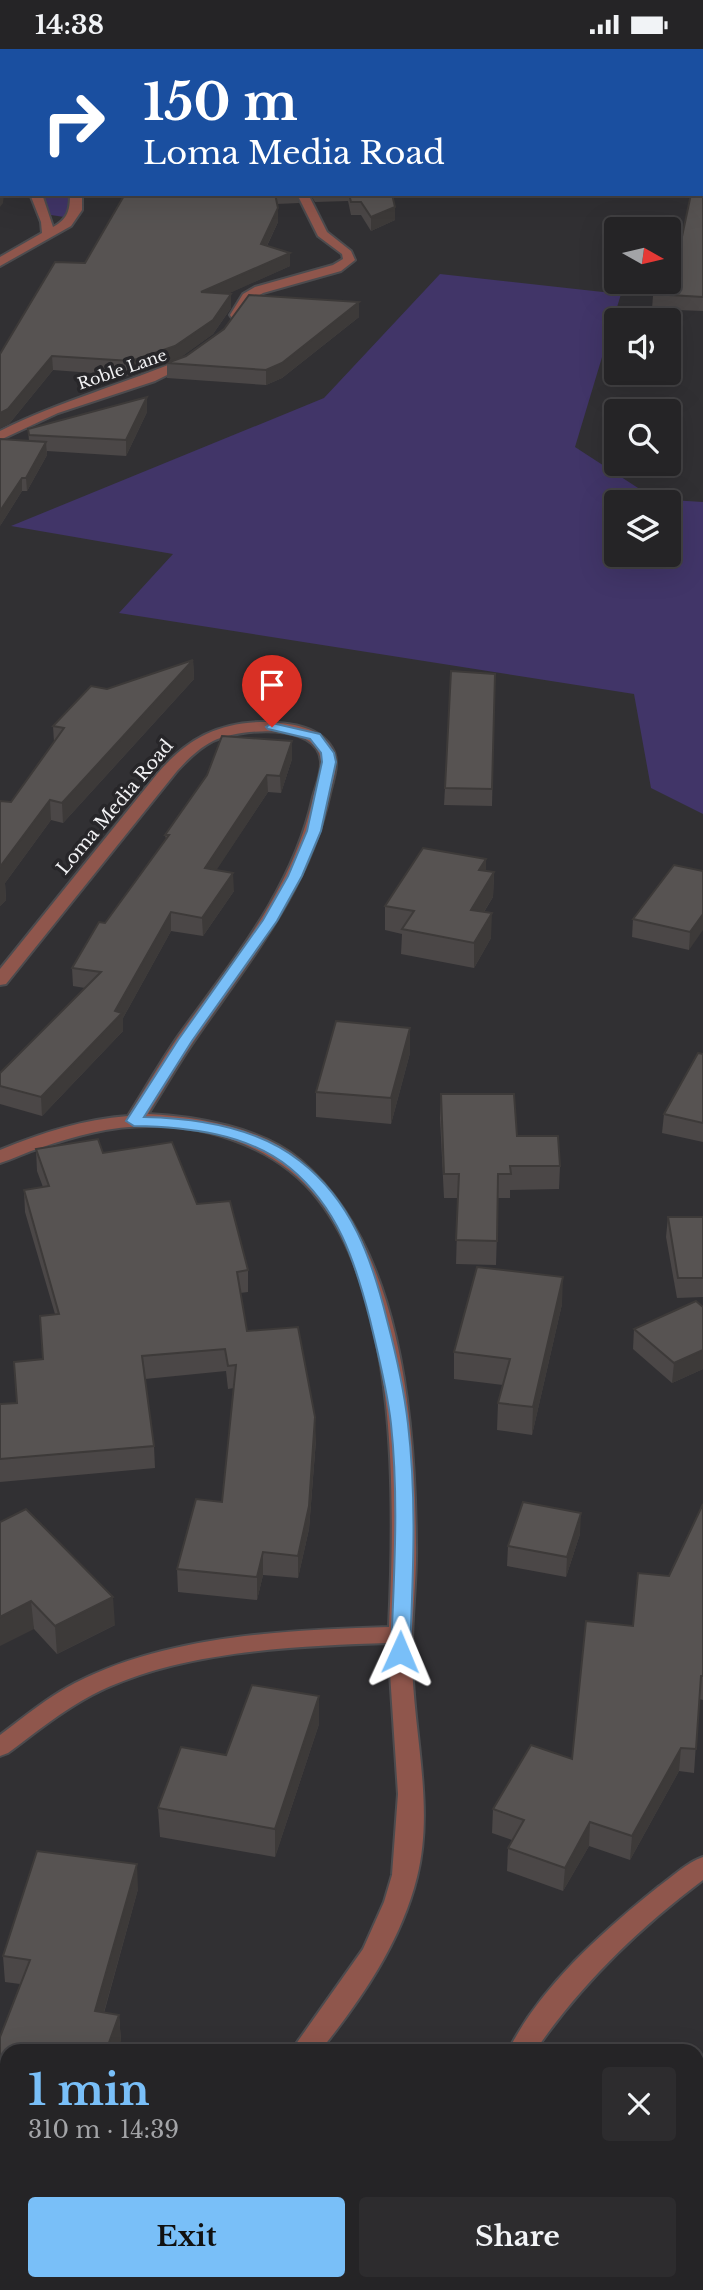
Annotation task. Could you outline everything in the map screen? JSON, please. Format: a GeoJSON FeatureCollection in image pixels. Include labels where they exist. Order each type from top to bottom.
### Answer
{"type":"FeatureCollection","features":[{"type":"Feature","properties":{"kind":"street"},"geometry":{"type":"LineString","coordinates":[[37,196],[47,222],[48,236]]}},
{"type":"Feature","properties":{"kind":"street"},"geometry":{"type":"LineString","coordinates":[[0,262],[72,220],[76,210],[76,196]]}},
{"type":"Feature","properties":{"kind":"street"},"geometry":{"type":"LineString","coordinates":[[231,322],[247,297],[254,292],[337,268],[349,260],[347,253],[322,234],[303,196]]}},
{"type":"Feature","properties":{"kind":"street","name":"Roble Lane"},"geometry":{"type":"LineString","coordinates":[[0,436],[53,410],[167,372],[208,350]]}},
{"type":"Feature","properties":{"kind":"street","name":"Loma Media Road"},"geometry":{"type":"LineString","coordinates":[[0,980],[148,798],[199,742],[225,731],[257,726],[288,729],[315,736],[327,753],[329,762],[314,831],[295,876],[270,921],[185,1040],[134,1121]]}},
{"type":"Feature","properties":{"kind":"street"},"geometry":{"type":"LineString","coordinates":[[0,1157],[92,1124],[134,1121],[189,1123],[233,1134],[294,1163],[324,1192],[350,1230],[366,1272],[392,1374],[400,1425],[405,1547],[400,1635],[409,1849],[381,1941],[357,1982],[309,2044]]}},
{"type":"Feature","properties":{"kind":"street"},"geometry":{"type":"LineString","coordinates":[[0,1747],[84,1689],[128,1670],[176,1658],[274,1644],[400,1635]]}},
{"type":"Feature","properties":{"kind":"street"},"geometry":{"type":"LineString","coordinates":[[525,2044],[540,2020],[597,1955],[703,1867]]}},
{"type":"Feature","properties":{"kind":"shaded area"},"geometry":{"type":"Polygon","coordinates":[[[42,196],[68,196],[69,208],[64,217],[51,215],[42,196]]]}},
{"type":"Feature","properties":{"kind":"shaded area"},"geometry":{"type":"Polygon","coordinates":[[[440,274],[621,294],[617,308],[604,308],[604,351],[575,447],[604,466],[604,476],[620,476],[641,490],[604,490],[604,567],[681,567],[681,501],[703,502],[703,814],[651,788],[634,694],[119,613],[173,554],[11,526],[324,398],[440,274]]]}},
{"type":"Feature","properties":{"kind":"building"},"geometry":{"type":"Polygon","coordinates":[[[124,196],[275,196],[278,208],[261,244],[290,253],[201,292],[231,294],[213,320],[175,346],[131,361],[52,356],[8,409],[0,413],[0,354],[55,262],[85,263],[124,196]]]}},
{"type":"Feature","properties":{"kind":"building"},"geometry":{"type":"Polygon","coordinates":[[[350,196],[392,196],[395,207],[371,217],[361,202],[351,202],[350,196]]]}},
{"type":"Feature","properties":{"kind":"building"},"geometry":{"type":"Polygon","coordinates":[[[691,196],[703,196],[703,297],[653,294],[681,294],[681,241],[691,196]]]}},
{"type":"Feature","properties":{"kind":"building"},"geometry":{"type":"Polygon","coordinates":[[[249,295],[359,302],[282,363],[266,370],[167,363],[186,356],[224,329],[249,295]]]}},
{"type":"Feature","properties":{"kind":"building"},"geometry":{"type":"Polygon","coordinates":[[[147,397],[126,440],[29,435],[28,429],[147,397]]]}},
{"type":"Feature","properties":{"kind":"building"},"geometry":{"type":"Polygon","coordinates":[[[0,439],[46,442],[26,478],[22,478],[0,511],[0,439]]]}},
{"type":"Feature","properties":{"kind":"building"},"geometry":{"type":"Polygon","coordinates":[[[193,660],[62,803],[50,800],[0,867],[0,801],[11,802],[64,728],[53,726],[91,686],[107,689],[193,660]]]}},
{"type":"Feature","properties":{"kind":"building"},"geometry":{"type":"Polygon","coordinates":[[[451,671],[495,674],[492,789],[445,788],[451,671]]]}},
{"type":"Feature","properties":{"kind":"building"},"geometry":{"type":"Polygon","coordinates":[[[222,736],[292,741],[280,776],[267,775],[205,868],[233,873],[202,918],[171,912],[115,1011],[122,1013],[41,1097],[0,1086],[0,1073],[101,972],[72,968],[99,922],[105,923],[169,835],[165,835],[207,775],[222,736]]]}},
{"type":"Feature","properties":{"kind":"building"},"geometry":{"type":"Polygon","coordinates":[[[423,848],[486,859],[479,870],[494,872],[471,910],[492,913],[474,943],[402,929],[414,911],[385,906],[423,848]]]}},
{"type":"Feature","properties":{"kind":"building"},"geometry":{"type":"Polygon","coordinates":[[[674,865],[703,871],[703,914],[690,932],[633,919],[674,865]]]}},
{"type":"Feature","properties":{"kind":"building"},"geometry":{"type":"Polygon","coordinates":[[[336,1021],[410,1028],[391,1098],[316,1092],[336,1021]]]}},
{"type":"Feature","properties":{"kind":"building"},"geometry":{"type":"Polygon","coordinates":[[[698,1053],[703,1054],[703,1123],[664,1114],[698,1053]]]}},
{"type":"Feature","properties":{"kind":"building"},"geometry":{"type":"Polygon","coordinates":[[[441,1094],[514,1094],[517,1136],[558,1136],[560,1166],[510,1166],[511,1174],[498,1174],[497,1241],[456,1240],[459,1174],[444,1174],[441,1094]]]}},
{"type":"Feature","properties":{"kind":"building"},"geometry":{"type":"Polygon","coordinates":[[[98,1139],[103,1153],[172,1142],[197,1204],[230,1201],[248,1270],[237,1272],[247,1331],[298,1327],[315,1417],[309,1506],[298,1556],[263,1552],[257,1577],[177,1569],[196,1499],[222,1502],[236,1365],[228,1366],[225,1349],[142,1356],[154,1446],[0,1459],[0,1404],[17,1403],[14,1362],[43,1359],[40,1316],[59,1314],[24,1190],[49,1186],[36,1149],[98,1139]]]}},
{"type":"Feature","properties":{"kind":"building"},"geometry":{"type":"Polygon","coordinates":[[[668,1217],[703,1217],[703,1278],[678,1278],[668,1217]]]}},
{"type":"Feature","properties":{"kind":"building"},"geometry":{"type":"Polygon","coordinates":[[[477,1267],[563,1277],[533,1407],[498,1403],[510,1359],[454,1352],[477,1267]]]}},
{"type":"Feature","properties":{"kind":"building"},"geometry":{"type":"Polygon","coordinates":[[[696,1301],[703,1307],[703,1350],[674,1363],[634,1329],[696,1301]]]}},
{"type":"Feature","properties":{"kind":"building"},"geometry":{"type":"Polygon","coordinates":[[[523,1502],[581,1513],[567,1557],[508,1546],[523,1502]]]}},
{"type":"Feature","properties":{"kind":"building"},"geometry":{"type":"Polygon","coordinates":[[[703,1504],[703,1676],[696,1749],[681,1748],[632,1836],[590,1822],[565,1868],[508,1848],[524,1820],[493,1809],[531,1745],[572,1759],[586,1621],[633,1626],[638,1573],[669,1576],[703,1504]]]}},
{"type":"Feature","properties":{"kind":"building"},"geometry":{"type":"Polygon","coordinates":[[[26,1509],[113,1597],[55,1626],[31,1601],[0,1617],[0,1522],[26,1509]]]}},
{"type":"Feature","properties":{"kind":"building"},"geometry":{"type":"Polygon","coordinates":[[[252,1685],[319,1696],[275,1829],[158,1808],[181,1747],[226,1755],[252,1685]]]}},
{"type":"Feature","properties":{"kind":"building"},"geometry":{"type":"Polygon","coordinates":[[[37,1851],[137,1864],[95,2011],[119,2015],[109,2044],[0,2044],[0,2037],[30,1960],[3,1956],[37,1851]]]}},
{"type":"Feature","properties":{"kind":"route"},"geometry":{"type":"LineString","coordinates":[[272,727],[315,736],[327,753],[329,762],[314,831],[295,876],[270,921],[185,1040],[134,1121],[165,1120],[214,1128],[271,1151],[294,1163],[324,1192],[350,1230],[366,1272],[392,1374],[400,1425],[405,1547],[400,1652]]}}]}
